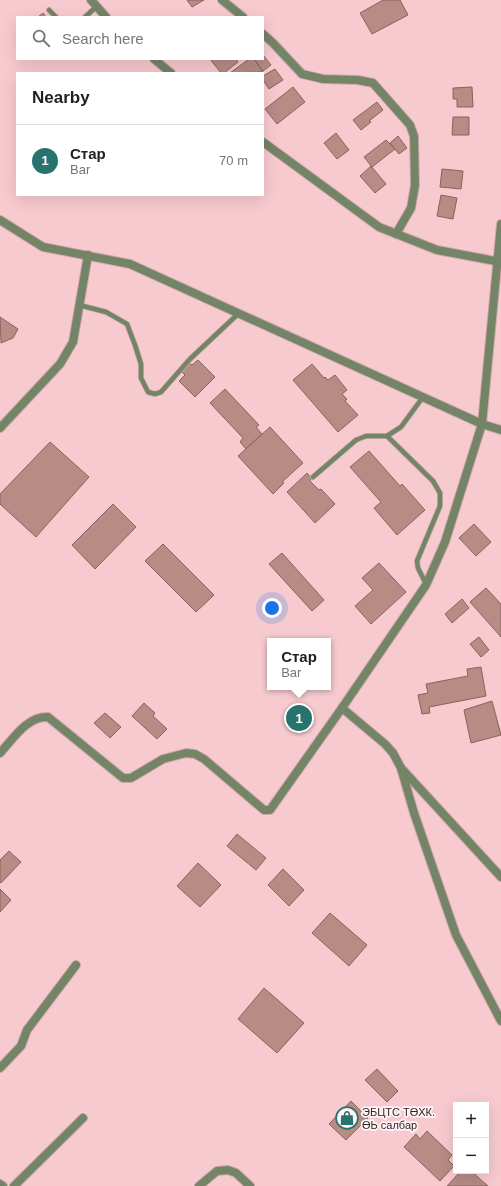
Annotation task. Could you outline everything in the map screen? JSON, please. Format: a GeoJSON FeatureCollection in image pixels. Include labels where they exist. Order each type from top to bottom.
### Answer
{"type":"FeatureCollection","features":[{"type":"Feature","properties":{"kind":"street"},"geometry":{"type":"LineString","coordinates":[[91,0],[105,16]]}},
{"type":"Feature","properties":{"kind":"street"},"geometry":{"type":"LineString","coordinates":[[222,0],[241,16]]}},
{"type":"Feature","properties":{"kind":"street"},"geometry":{"type":"LineString","coordinates":[[264,35],[302,74],[323,79],[358,80],[373,83],[410,125],[414,136],[415,185],[411,208],[396,234]]}},
{"type":"Feature","properties":{"kind":"street"},"geometry":{"type":"LineString","coordinates":[[155,60],[170,72]]}},
{"type":"Feature","properties":{"kind":"street"},"geometry":{"type":"LineString","coordinates":[[264,143],[379,227],[437,250],[499,262]]}},
{"type":"Feature","properties":{"kind":"street"},"geometry":{"type":"LineString","coordinates":[[0,220],[43,247],[130,264],[482,424],[501,430]]}},
{"type":"Feature","properties":{"kind":"street"},"geometry":{"type":"LineString","coordinates":[[0,753],[28,723],[42,717],[48,717],[123,778],[132,778],[163,760],[186,753],[195,754],[204,759],[264,810],[270,810],[426,585],[445,542],[482,424],[499,262],[501,224]]}},
{"type":"Feature","properties":{"kind":"street"},"geometry":{"type":"LineString","coordinates":[[0,428],[60,364],[74,342],[88,255]]}},
{"type":"Feature","properties":{"kind":"street"},"geometry":{"type":"LineString","coordinates":[[342,708],[385,744],[393,753],[401,768],[414,813],[456,934],[501,1021]]}},
{"type":"Feature","properties":{"kind":"street"},"geometry":{"type":"LineString","coordinates":[[401,768],[501,877]]}},
{"type":"Feature","properties":{"kind":"street"},"geometry":{"type":"LineString","coordinates":[[0,1068],[21,1046],[27,1030],[76,965]]}},
{"type":"Feature","properties":{"kind":"street"},"geometry":{"type":"LineString","coordinates":[[14,1186],[83,1118]]}},
{"type":"Feature","properties":{"kind":"street"},"geometry":{"type":"LineString","coordinates":[[200,1186],[217,1171],[228,1170],[236,1173],[250,1186]]}},
{"type":"Feature","properties":{"kind":"lane"},"geometry":{"type":"LineString","coordinates":[[86,16],[96,7]]}},
{"type":"Feature","properties":{"kind":"lane"},"geometry":{"type":"LineString","coordinates":[[49,10],[55,16]]}},
{"type":"Feature","properties":{"kind":"lane"},"geometry":{"type":"LineString","coordinates":[[80,305],[106,312],[127,324],[136,345],[141,364],[141,378],[148,392],[155,394],[161,392],[190,359],[239,313]]}},
{"type":"Feature","properties":{"kind":"lane"},"geometry":{"type":"LineString","coordinates":[[313,477],[356,440],[366,436],[387,436],[401,427],[423,397]]}},
{"type":"Feature","properties":{"kind":"lane"},"geometry":{"type":"LineString","coordinates":[[387,436],[433,481],[440,493],[440,506],[417,561],[418,568],[426,585]]}},
{"type":"Feature","properties":{"kind":"building"},"geometry":{"type":"Polygon","coordinates":[[[187,0],[204,0],[192,7],[187,0]]]}},
{"type":"Feature","properties":{"kind":"building"},"geometry":{"type":"Polygon","coordinates":[[[383,0],[400,0],[408,15],[372,34],[360,13],[383,0]]]}},
{"type":"Feature","properties":{"kind":"building"},"geometry":{"type":"Polygon","coordinates":[[[264,56],[271,65],[263,71],[255,60],[264,60],[264,56]]]}},
{"type":"Feature","properties":{"kind":"building"},"geometry":{"type":"Polygon","coordinates":[[[211,60],[237,60],[238,62],[225,72],[220,72],[211,60]]]}},
{"type":"Feature","properties":{"kind":"building"},"geometry":{"type":"Polygon","coordinates":[[[248,60],[255,60],[263,72],[231,72],[248,60]]]}},
{"type":"Feature","properties":{"kind":"building"},"geometry":{"type":"Polygon","coordinates":[[[275,69],[283,80],[269,89],[264,82],[264,75],[275,69]]]}},
{"type":"Feature","properties":{"kind":"building"},"geometry":{"type":"Polygon","coordinates":[[[293,87],[305,102],[277,124],[265,109],[293,87]]]}},
{"type":"Feature","properties":{"kind":"building"},"geometry":{"type":"Polygon","coordinates":[[[472,87],[473,107],[457,107],[457,99],[453,99],[453,88],[472,87]]]}},
{"type":"Feature","properties":{"kind":"building"},"geometry":{"type":"Polygon","coordinates":[[[377,102],[383,110],[369,121],[371,122],[361,130],[353,120],[377,102]]]}},
{"type":"Feature","properties":{"kind":"building"},"geometry":{"type":"Polygon","coordinates":[[[453,117],[469,117],[469,135],[452,135],[453,117]]]}},
{"type":"Feature","properties":{"kind":"building"},"geometry":{"type":"Polygon","coordinates":[[[336,133],[349,150],[337,159],[324,143],[336,133]]]}},
{"type":"Feature","properties":{"kind":"building"},"geometry":{"type":"Polygon","coordinates":[[[398,136],[407,148],[399,154],[390,143],[398,136]]]}},
{"type":"Feature","properties":{"kind":"building"},"geometry":{"type":"Polygon","coordinates":[[[386,140],[395,149],[372,167],[364,157],[386,140]]]}},
{"type":"Feature","properties":{"kind":"building"},"geometry":{"type":"Polygon","coordinates":[[[371,166],[386,184],[375,193],[360,176],[371,166]]]}},
{"type":"Feature","properties":{"kind":"building"},"geometry":{"type":"Polygon","coordinates":[[[442,169],[463,171],[461,189],[440,187],[442,169]]]}},
{"type":"Feature","properties":{"kind":"building"},"geometry":{"type":"Polygon","coordinates":[[[441,195],[457,198],[453,219],[437,216],[441,195]]]}},
{"type":"Feature","properties":{"kind":"building"},"geometry":{"type":"Polygon","coordinates":[[[0,317],[18,329],[13,338],[1,343],[0,317]]]}},
{"type":"Feature","properties":{"kind":"building"},"geometry":{"type":"Polygon","coordinates":[[[198,360],[215,377],[195,397],[179,381],[185,375],[181,371],[189,363],[192,365],[198,360]]]}},
{"type":"Feature","properties":{"kind":"building"},"geometry":{"type":"Polygon","coordinates":[[[312,364],[324,378],[325,377],[328,380],[335,375],[347,390],[342,394],[347,399],[345,401],[358,415],[338,432],[293,380],[312,364]]]}},
{"type":"Feature","properties":{"kind":"building"},"geometry":{"type":"Polygon","coordinates":[[[225,389],[259,425],[256,427],[262,434],[246,449],[240,442],[243,438],[210,403],[225,389]]]}},
{"type":"Feature","properties":{"kind":"building"},"geometry":{"type":"Polygon","coordinates":[[[270,427],[303,463],[282,482],[284,483],[273,494],[238,456],[270,427]]]}},
{"type":"Feature","properties":{"kind":"building"},"geometry":{"type":"Polygon","coordinates":[[[50,442],[89,477],[36,537],[0,504],[0,494],[50,442]]]}},
{"type":"Feature","properties":{"kind":"building"},"geometry":{"type":"Polygon","coordinates":[[[369,451],[400,486],[402,484],[425,510],[397,535],[374,508],[381,502],[350,467],[369,451]]]}},
{"type":"Feature","properties":{"kind":"building"},"geometry":{"type":"Polygon","coordinates":[[[307,473],[311,478],[310,481],[319,490],[321,489],[335,504],[315,523],[287,492],[307,473]]]}},
{"type":"Feature","properties":{"kind":"building"},"geometry":{"type":"Polygon","coordinates":[[[113,504],[136,527],[95,569],[72,545],[113,504]]]}},
{"type":"Feature","properties":{"kind":"building"},"geometry":{"type":"Polygon","coordinates":[[[474,524],[491,542],[476,556],[459,538],[474,524]]]}},
{"type":"Feature","properties":{"kind":"building"},"geometry":{"type":"Polygon","coordinates":[[[163,544],[214,595],[196,612],[145,561],[163,544]]]}},
{"type":"Feature","properties":{"kind":"building"},"geometry":{"type":"Polygon","coordinates":[[[282,553],[324,600],[312,611],[269,564],[282,553]]]}},
{"type":"Feature","properties":{"kind":"building"},"geometry":{"type":"Polygon","coordinates":[[[379,563],[406,592],[371,624],[355,606],[373,590],[362,578],[379,563]]]}},
{"type":"Feature","properties":{"kind":"building"},"geometry":{"type":"Polygon","coordinates":[[[486,588],[501,604],[501,637],[470,602],[486,588]]]}},
{"type":"Feature","properties":{"kind":"building"},"geometry":{"type":"Polygon","coordinates":[[[462,599],[469,608],[452,623],[445,614],[462,599]]]}},
{"type":"Feature","properties":{"kind":"building"},"geometry":{"type":"Polygon","coordinates":[[[479,637],[489,650],[481,657],[470,644],[479,637]]]}},
{"type":"Feature","properties":{"kind":"building"},"geometry":{"type":"Polygon","coordinates":[[[481,667],[486,696],[429,707],[430,713],[422,714],[418,695],[428,693],[426,684],[468,676],[467,669],[481,667]]]}},
{"type":"Feature","properties":{"kind":"building"},"geometry":{"type":"Polygon","coordinates":[[[492,701],[501,735],[471,743],[464,710],[492,701]]]}},
{"type":"Feature","properties":{"kind":"building"},"geometry":{"type":"Polygon","coordinates":[[[144,703],[155,713],[153,716],[167,729],[157,739],[132,716],[144,703]]]}},
{"type":"Feature","properties":{"kind":"building"},"geometry":{"type":"Polygon","coordinates":[[[105,713],[121,727],[110,738],[94,723],[105,713]]]}},
{"type":"Feature","properties":{"kind":"building"},"geometry":{"type":"Polygon","coordinates":[[[237,834],[266,858],[256,870],[227,846],[237,834]]]}},
{"type":"Feature","properties":{"kind":"building"},"geometry":{"type":"Polygon","coordinates":[[[9,851],[21,862],[1,883],[0,860],[9,851]]]}},
{"type":"Feature","properties":{"kind":"building"},"geometry":{"type":"Polygon","coordinates":[[[198,863],[221,885],[200,907],[177,886],[198,863]]]}},
{"type":"Feature","properties":{"kind":"building"},"geometry":{"type":"Polygon","coordinates":[[[283,869],[304,890],[289,906],[268,885],[283,869]]]}},
{"type":"Feature","properties":{"kind":"building"},"geometry":{"type":"Polygon","coordinates":[[[0,889],[11,900],[0,912],[0,889]]]}},
{"type":"Feature","properties":{"kind":"building"},"geometry":{"type":"Polygon","coordinates":[[[330,913],[367,945],[349,966],[312,933],[330,913]]]}},
{"type":"Feature","properties":{"kind":"building"},"geometry":{"type":"Polygon","coordinates":[[[264,988],[304,1023],[277,1053],[238,1019],[264,988]]]}},
{"type":"Feature","properties":{"kind":"building"},"geometry":{"type":"Polygon","coordinates":[[[377,1069],[398,1091],[387,1102],[365,1080],[377,1069]]]}},
{"type":"Feature","properties":{"kind":"building"},"geometry":{"type":"Polygon","coordinates":[[[351,1101],[368,1118],[346,1140],[329,1124],[351,1101]]]}},
{"type":"Feature","properties":{"kind":"building"},"geometry":{"type":"Polygon","coordinates":[[[427,1131],[452,1155],[448,1160],[453,1167],[440,1181],[404,1147],[416,1134],[420,1139],[427,1131]]]}},
{"type":"Feature","properties":{"kind":"building"},"geometry":{"type":"Polygon","coordinates":[[[458,1174],[474,1174],[488,1186],[447,1186],[458,1174]]]}},
{"type":"Feature","properties":{"kind":"place","name":"Стар"},"geometry":{"type":"Point","coordinates":[299,718]}},
{"type":"Feature","properties":{"kind":"place","name":"ЭБЦТС ТӨХК. ӨЬ салбар"},"geometry":{"type":"Point","coordinates":[347,1118]}}]}
